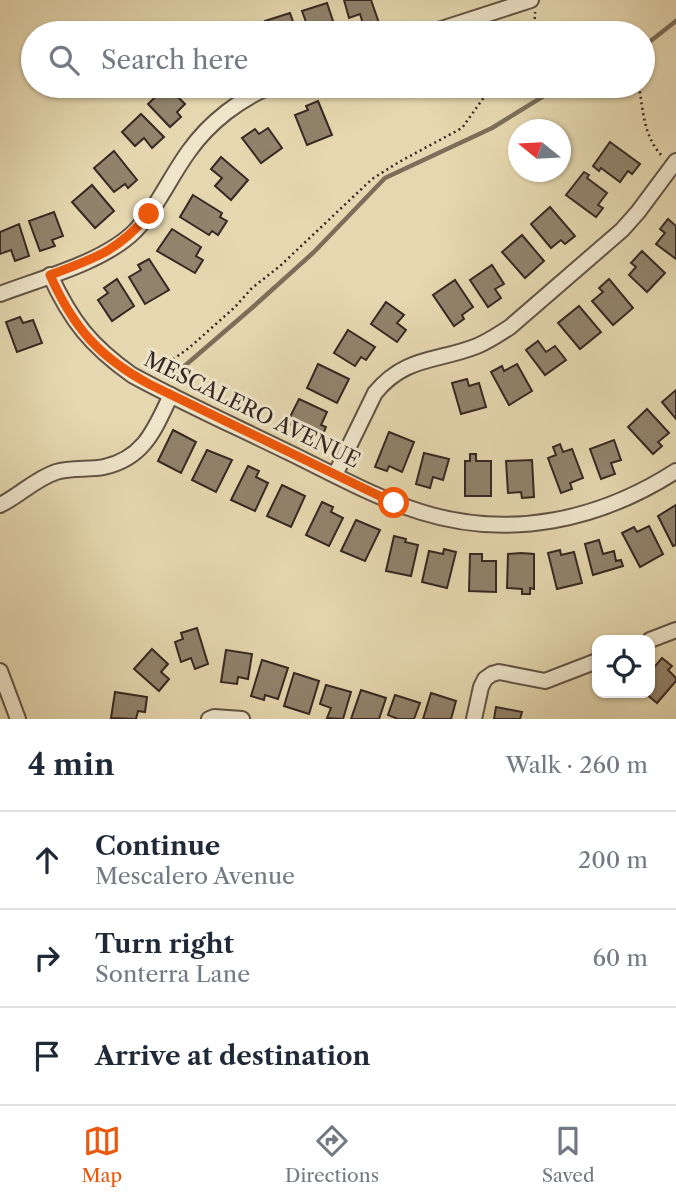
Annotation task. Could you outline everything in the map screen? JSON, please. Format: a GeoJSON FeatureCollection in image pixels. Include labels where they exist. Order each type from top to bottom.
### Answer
{"type":"FeatureCollection","features":[{"type":"Feature","properties":{"kind":"street"},"geometry":{"type":"LineString","coordinates":[[467,21],[525,3]]}},
{"type":"Feature","properties":{"kind":"street"},"geometry":{"type":"LineString","coordinates":[[0,294],[98,257],[117,246],[135,231],[149,214],[188,152],[205,132],[222,116],[249,98]]}},
{"type":"Feature","properties":{"kind":"street"},"geometry":{"type":"LineString","coordinates":[[335,475],[375,393],[384,382],[396,372],[475,347],[510,327],[622,230],[674,163]]}},
{"type":"Feature","properties":{"kind":"street","name":"MESCALERO AVENUE"},"geometry":{"type":"LineString","coordinates":[[50,275],[61,300],[90,341],[110,360],[132,375],[394,503],[424,513],[491,524],[557,520],[624,500],[676,471]]}},
{"type":"Feature","properties":{"kind":"street"},"geometry":{"type":"LineString","coordinates":[[0,505],[43,477],[58,471],[104,467],[122,461],[141,449],[154,430],[171,395]]}},
{"type":"Feature","properties":{"kind":"street"},"geometry":{"type":"LineString","coordinates":[[655,638],[676,630]]}},
{"type":"Feature","properties":{"kind":"street"},"geometry":{"type":"LineString","coordinates":[[474,719],[481,687],[485,679],[492,674],[499,672],[545,681],[592,663]]}},
{"type":"Feature","properties":{"kind":"street"},"geometry":{"type":"LineString","coordinates":[[0,671],[18,719]]}},
{"type":"Feature","properties":{"kind":"street"},"geometry":{"type":"LineString","coordinates":[[212,718],[242,719]]}},
{"type":"Feature","properties":{"kind":"path"},"geometry":{"type":"LineString","coordinates":[[525,3],[536,15],[534,21]]}},
{"type":"Feature","properties":{"kind":"path"},"geometry":{"type":"LineString","coordinates":[[149,384],[154,372],[189,348],[372,179],[462,128],[483,98]]}},
{"type":"Feature","properties":{"kind":"path"},"geometry":{"type":"LineString","coordinates":[[641,98],[646,129],[654,148],[674,163]]}},
{"type":"Feature","properties":{"kind":"building"},"geometry":{"type":"Polygon","coordinates":[[[344,0],[371,0],[378,21],[362,21],[360,14],[349,18],[344,0]]]}},
{"type":"Feature","properties":{"kind":"building"},"geometry":{"type":"Polygon","coordinates":[[[327,3],[333,21],[306,21],[302,11],[327,3]]]}},
{"type":"Feature","properties":{"kind":"building"},"geometry":{"type":"Polygon","coordinates":[[[290,13],[293,21],[265,21],[290,13]]]}},
{"type":"Feature","properties":{"kind":"building"},"geometry":{"type":"Polygon","coordinates":[[[154,98],[179,98],[185,104],[177,112],[181,117],[170,127],[148,104],[154,98]]]}},
{"type":"Feature","properties":{"kind":"building"},"geometry":{"type":"Polygon","coordinates":[[[318,101],[332,135],[307,145],[295,115],[308,110],[306,106],[318,101]]]}},
{"type":"Feature","properties":{"kind":"building"},"geometry":{"type":"Polygon","coordinates":[[[141,114],[164,137],[152,148],[144,138],[135,146],[122,132],[141,114]]]}},
{"type":"Feature","properties":{"kind":"building"},"geometry":{"type":"Polygon","coordinates":[[[268,128],[282,148],[261,163],[242,138],[255,129],[259,134],[268,128]]]}},
{"type":"Feature","properties":{"kind":"building"},"geometry":{"type":"Polygon","coordinates":[[[610,142],[640,164],[632,174],[628,171],[620,182],[601,168],[599,171],[593,166],[610,142]]]}},
{"type":"Feature","properties":{"kind":"building"},"geometry":{"type":"Polygon","coordinates":[[[114,151],[137,180],[128,188],[125,184],[114,192],[94,168],[114,151]]]}},
{"type":"Feature","properties":{"kind":"building"},"geometry":{"type":"Polygon","coordinates":[[[221,157],[248,180],[231,200],[215,186],[222,178],[211,169],[221,157]]]}},
{"type":"Feature","properties":{"kind":"building"},"geometry":{"type":"Polygon","coordinates":[[[584,172],[589,175],[587,178],[607,193],[598,205],[603,208],[596,217],[566,195],[584,172]]]}},
{"type":"Feature","properties":{"kind":"building"},"geometry":{"type":"Polygon","coordinates":[[[92,185],[114,211],[95,228],[72,202],[92,185]]]}},
{"type":"Feature","properties":{"kind":"building"},"geometry":{"type":"Polygon","coordinates":[[[193,195],[222,213],[220,217],[227,221],[218,235],[212,231],[209,235],[180,217],[193,195]]]}},
{"type":"Feature","properties":{"kind":"building"},"geometry":{"type":"Polygon","coordinates":[[[550,207],[575,236],[565,244],[561,240],[551,248],[531,224],[550,207]]]}},
{"type":"Feature","properties":{"kind":"building"},"geometry":{"type":"Polygon","coordinates":[[[54,212],[63,236],[52,240],[55,246],[40,251],[29,221],[54,212]]]}},
{"type":"Feature","properties":{"kind":"building"},"geometry":{"type":"Polygon","coordinates":[[[668,219],[676,226],[676,259],[656,244],[665,233],[660,229],[668,219]]]}},
{"type":"Feature","properties":{"kind":"building"},"geometry":{"type":"Polygon","coordinates":[[[19,224],[29,256],[15,261],[11,250],[0,254],[0,232],[19,224]]]}},
{"type":"Feature","properties":{"kind":"building"},"geometry":{"type":"Polygon","coordinates":[[[172,229],[201,247],[196,256],[203,260],[195,273],[157,251],[172,229]]]}},
{"type":"Feature","properties":{"kind":"building"},"geometry":{"type":"Polygon","coordinates":[[[522,235],[544,261],[525,278],[502,252],[522,235]]]}},
{"type":"Feature","properties":{"kind":"building"},"geometry":{"type":"Polygon","coordinates":[[[642,251],[665,273],[647,292],[629,275],[636,267],[631,263],[642,251]]]}},
{"type":"Feature","properties":{"kind":"building"},"geometry":{"type":"Polygon","coordinates":[[[149,259],[169,290],[145,304],[129,277],[141,270],[138,265],[149,259]]]}},
{"type":"Feature","properties":{"kind":"building"},"geometry":{"type":"Polygon","coordinates":[[[492,265],[504,284],[495,289],[501,298],[488,307],[470,280],[492,265]]]}},
{"type":"Feature","properties":{"kind":"building"},"geometry":{"type":"Polygon","coordinates":[[[117,279],[134,306],[112,321],[98,300],[108,293],[104,288],[117,279]]]}},
{"type":"Feature","properties":{"kind":"building"},"geometry":{"type":"Polygon","coordinates":[[[609,279],[633,308],[613,325],[592,301],[603,292],[599,288],[609,279]]]}},
{"type":"Feature","properties":{"kind":"building"},"geometry":{"type":"Polygon","coordinates":[[[455,280],[473,307],[462,315],[464,319],[454,326],[433,295],[455,280]]]}},
{"type":"Feature","properties":{"kind":"building"},"geometry":{"type":"Polygon","coordinates":[[[386,302],[404,315],[397,323],[406,330],[397,342],[371,324],[386,302]]]}},
{"type":"Feature","properties":{"kind":"building"},"geometry":{"type":"Polygon","coordinates":[[[579,306],[601,332],[580,349],[558,323],[579,306]]]}},
{"type":"Feature","properties":{"kind":"building"},"geometry":{"type":"Polygon","coordinates":[[[20,317],[23,323],[33,320],[42,343],[17,352],[6,322],[20,317]]]}},
{"type":"Feature","properties":{"kind":"building"},"geometry":{"type":"Polygon","coordinates":[[[348,330],[375,347],[366,360],[361,357],[355,366],[334,353],[348,330]]]}},
{"type":"Feature","properties":{"kind":"building"},"geometry":{"type":"Polygon","coordinates":[[[538,341],[546,352],[555,346],[566,360],[545,375],[526,350],[538,341]]]}},
{"type":"Feature","properties":{"kind":"building"},"geometry":{"type":"Polygon","coordinates":[[[318,364],[349,379],[337,403],[307,388],[318,364]]]}},
{"type":"Feature","properties":{"kind":"building"},"geometry":{"type":"Polygon","coordinates":[[[517,364],[532,391],[509,405],[491,372],[502,366],[504,371],[517,364]]]}},
{"type":"Feature","properties":{"kind":"building"},"geometry":{"type":"Polygon","coordinates":[[[467,379],[469,386],[479,383],[486,407],[461,414],[452,383],[467,379]]]}},
{"type":"Feature","properties":{"kind":"building"},"geometry":{"type":"Polygon","coordinates":[[[676,390],[676,419],[662,402],[676,390]]]}},
{"type":"Feature","properties":{"kind":"building"},"geometry":{"type":"Polygon","coordinates":[[[299,399],[327,412],[321,425],[326,427],[321,439],[287,423],[299,399]]]}},
{"type":"Feature","properties":{"kind":"building"},"geometry":{"type":"Polygon","coordinates":[[[647,409],[669,433],[658,442],[662,446],[653,454],[628,427],[647,409]]]}},
{"type":"Feature","properties":{"kind":"building"},"geometry":{"type":"Polygon","coordinates":[[[173,430],[196,442],[181,473],[158,461],[173,430]]]}},
{"type":"Feature","properties":{"kind":"building"},"geometry":{"type":"Polygon","coordinates":[[[389,432],[414,442],[402,472],[389,466],[387,471],[375,467],[389,432]]]}},
{"type":"Feature","properties":{"kind":"building"},"geometry":{"type":"Polygon","coordinates":[[[614,440],[621,460],[611,463],[615,474],[601,479],[590,449],[614,440]]]}},
{"type":"Feature","properties":{"kind":"building"},"geometry":{"type":"Polygon","coordinates":[[[560,444],[563,452],[572,449],[583,478],[570,483],[572,489],[561,493],[548,458],[556,455],[553,447],[560,444]]]}},
{"type":"Feature","properties":{"kind":"building"},"geometry":{"type":"Polygon","coordinates":[[[207,450],[232,460],[216,492],[192,480],[207,450]]]}},
{"type":"Feature","properties":{"kind":"building"},"geometry":{"type":"Polygon","coordinates":[[[424,453],[449,459],[443,480],[433,477],[430,488],[416,484],[424,453]]]}},
{"type":"Feature","properties":{"kind":"building"},"geometry":{"type":"Polygon","coordinates":[[[470,454],[476,454],[476,461],[491,461],[491,496],[465,496],[465,461],[470,461],[470,454]]]}},
{"type":"Feature","properties":{"kind":"building"},"geometry":{"type":"Polygon","coordinates":[[[532,460],[534,497],[522,498],[521,492],[508,493],[506,461],[532,460]]]}},
{"type":"Feature","properties":{"kind":"building"},"geometry":{"type":"Polygon","coordinates":[[[248,466],[259,471],[256,477],[268,483],[255,511],[231,500],[248,466]]]}},
{"type":"Feature","properties":{"kind":"building"},"geometry":{"type":"Polygon","coordinates":[[[282,485],[305,496],[291,527],[267,516],[282,485]]]}},
{"type":"Feature","properties":{"kind":"building"},"geometry":{"type":"Polygon","coordinates":[[[322,502],[333,507],[331,512],[343,518],[329,546],[306,535],[322,502]]]}},
{"type":"Feature","properties":{"kind":"building"},"geometry":{"type":"Polygon","coordinates":[[[676,505],[676,545],[673,546],[658,516],[676,505]]]}},
{"type":"Feature","properties":{"kind":"building"},"geometry":{"type":"Polygon","coordinates":[[[356,520],[380,530],[365,561],[341,551],[356,520]]]}},
{"type":"Feature","properties":{"kind":"building"},"geometry":{"type":"Polygon","coordinates":[[[649,526],[663,554],[640,567],[622,533],[634,527],[637,532],[649,526]]]}},
{"type":"Feature","properties":{"kind":"building"},"geometry":{"type":"Polygon","coordinates":[[[394,536],[418,545],[411,576],[386,571],[394,536]]]}},
{"type":"Feature","properties":{"kind":"building"},"geometry":{"type":"Polygon","coordinates":[[[599,540],[603,554],[614,551],[616,561],[621,560],[623,566],[593,575],[585,544],[599,540]]]}},
{"type":"Feature","properties":{"kind":"building"},"geometry":{"type":"Polygon","coordinates":[[[444,549],[456,552],[447,588],[422,582],[429,551],[443,554],[444,549]]]}},
{"type":"Feature","properties":{"kind":"building"},"geometry":{"type":"Polygon","coordinates":[[[560,550],[561,555],[574,552],[582,583],[557,589],[548,553],[560,550]]]}},
{"type":"Feature","properties":{"kind":"building"},"geometry":{"type":"Polygon","coordinates":[[[470,554],[482,554],[482,561],[496,561],[496,592],[469,591],[470,554]]]}},
{"type":"Feature","properties":{"kind":"building"},"geometry":{"type":"Polygon","coordinates":[[[508,554],[534,554],[534,589],[530,588],[530,594],[522,594],[522,589],[507,588],[508,554]]]}},
{"type":"Feature","properties":{"kind":"building"},"geometry":{"type":"Polygon","coordinates":[[[197,628],[208,664],[195,669],[191,658],[181,662],[175,642],[183,639],[181,633],[197,628]]]}},
{"type":"Feature","properties":{"kind":"building"},"geometry":{"type":"Polygon","coordinates":[[[152,649],[168,664],[161,672],[169,679],[159,691],[134,669],[152,649]]]}},
{"type":"Feature","properties":{"kind":"building"},"geometry":{"type":"Polygon","coordinates":[[[226,650],[252,654],[248,679],[238,677],[237,684],[221,682],[226,650]]]}},
{"type":"Feature","properties":{"kind":"building"},"geometry":{"type":"Polygon","coordinates":[[[662,658],[672,666],[668,670],[676,678],[657,703],[651,698],[655,698],[655,666],[662,658]]]}},
{"type":"Feature","properties":{"kind":"building"},"geometry":{"type":"Polygon","coordinates":[[[262,660],[288,668],[278,699],[265,695],[264,700],[251,696],[262,660]]]}},
{"type":"Feature","properties":{"kind":"building"},"geometry":{"type":"Polygon","coordinates":[[[294,673],[319,681],[309,714],[284,706],[294,673]]]}},
{"type":"Feature","properties":{"kind":"building"},"geometry":{"type":"Polygon","coordinates":[[[326,685],[351,692],[343,719],[327,718],[331,708],[320,704],[326,685]]]}},
{"type":"Feature","properties":{"kind":"building"},"geometry":{"type":"Polygon","coordinates":[[[361,690],[386,698],[379,719],[351,719],[361,690]]]}},
{"type":"Feature","properties":{"kind":"building"},"geometry":{"type":"Polygon","coordinates":[[[115,692],[147,697],[145,712],[138,711],[136,719],[111,718],[115,692]]]}},
{"type":"Feature","properties":{"kind":"building"},"geometry":{"type":"Polygon","coordinates":[[[431,693],[456,701],[451,719],[423,719],[431,693]]]}},
{"type":"Feature","properties":{"kind":"building"},"geometry":{"type":"Polygon","coordinates":[[[395,695],[420,703],[414,719],[398,719],[388,715],[395,695]]]}},
{"type":"Feature","properties":{"kind":"building"},"geometry":{"type":"Polygon","coordinates":[[[496,707],[522,712],[520,719],[494,719],[496,707]]]}},
{"type":"Feature","properties":{"kind":"waterway"},"geometry":{"type":"LineString","coordinates":[[655,38],[676,21]]}},
{"type":"Feature","properties":{"kind":"waterway"},"geometry":{"type":"LineString","coordinates":[[173,376],[314,252],[385,178],[492,128],[541,98]]}},
{"type":"Feature","properties":{"kind":"route"},"geometry":{"type":"LineString","coordinates":[[149,214],[135,231],[117,246],[98,257],[50,275],[61,300],[90,341],[110,360],[132,375],[394,503]]}}]}
